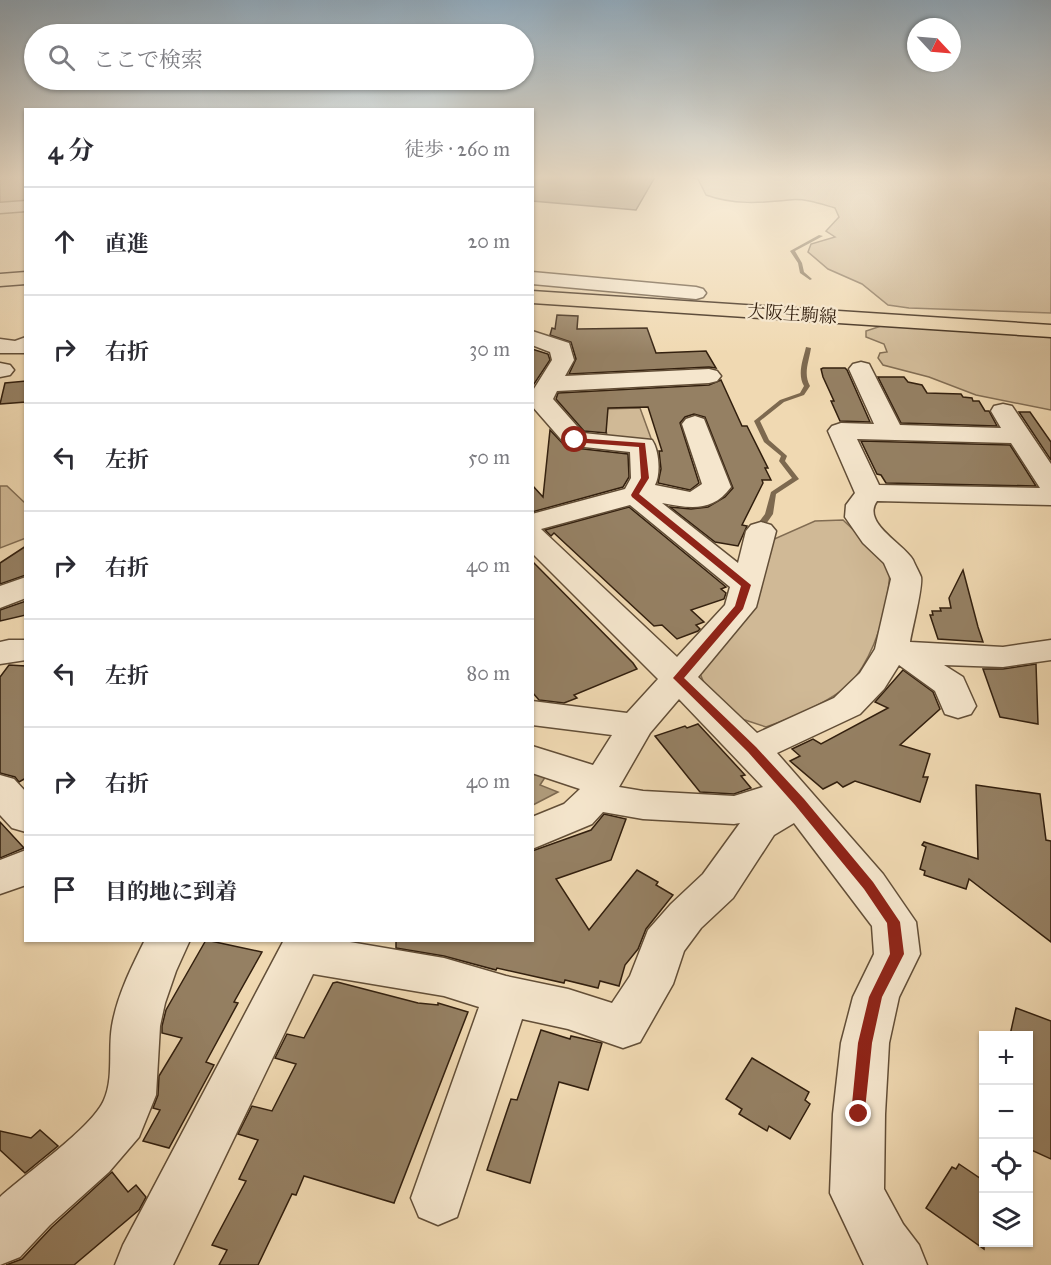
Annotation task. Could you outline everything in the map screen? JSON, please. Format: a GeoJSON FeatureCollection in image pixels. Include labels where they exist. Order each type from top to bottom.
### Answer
{"type":"FeatureCollection","features":[{"type":"Feature","properties":{"kind":"main road"},"geometry":{"type":"LineString","coordinates":[[0,280],[24,278]]}},
{"type":"Feature","properties":{"kind":"main road"},"geometry":{"type":"LineString","coordinates":[[0,287],[24,286]]}},
{"type":"Feature","properties":{"kind":"main road","name":"大阪生駒線"},"geometry":{"type":"LineString","coordinates":[[534,290],[1051,321]]}},
{"type":"Feature","properties":{"kind":"main road","name":"大阪生駒線"},"geometry":{"type":"LineString","coordinates":[[534,297],[1051,331]]}},
{"type":"Feature","properties":{"kind":"street"},"geometry":{"type":"LineString","coordinates":[[534,278],[696,293]]}},
{"type":"Feature","properties":{"kind":"street"},"geometry":{"type":"LineString","coordinates":[[534,338],[561,348],[563,360],[540,399],[575,440],[643,445],[645,478],[636,493]]}},
{"type":"Feature","properties":{"kind":"street"},"geometry":{"type":"LineString","coordinates":[[0,346],[19,348],[24,344]]}},
{"type":"Feature","properties":{"kind":"street"},"geometry":{"type":"LineString","coordinates":[[861,369],[890,431]]}},
{"type":"Feature","properties":{"kind":"street"},"geometry":{"type":"LineString","coordinates":[[550,384],[709,376]]}},
{"type":"Feature","properties":{"kind":"street"},"geometry":{"type":"LineString","coordinates":[[1003,411],[1051,484]]}},
{"type":"Feature","properties":{"kind":"street"},"geometry":{"type":"LineString","coordinates":[[695,424],[717,487],[694,501],[636,493],[534,536],[752,750],[783,801],[868,886],[894,922],[897,954],[876,997],[865,1043],[859,1114],[857,1192],[883,1244],[899,1265]]}},
{"type":"Feature","properties":{"kind":"street"},"geometry":{"type":"LineString","coordinates":[[869,493],[841,431],[1019,436]]}},
{"type":"Feature","properties":{"kind":"street"},"geometry":{"type":"LineString","coordinates":[[636,493],[746,585]]}},
{"type":"Feature","properties":{"kind":"street"},"geometry":{"type":"LineString","coordinates":[[869,493],[1051,497]]}},
{"type":"Feature","properties":{"kind":"street"},"geometry":{"type":"LineString","coordinates":[[752,750],[847,706],[872,681],[897,650],[906,579],[897,559],[873,537],[859,517],[860,506],[869,493]]}},
{"type":"Feature","properties":{"kind":"street"},"geometry":{"type":"LineString","coordinates":[[534,760],[602,782],[636,726],[740,607],[761,531]]}},
{"type":"Feature","properties":{"kind":"street"},"geometry":{"type":"LineString","coordinates":[[0,598],[24,587]]}},
{"type":"Feature","properties":{"kind":"street"},"geometry":{"type":"LineString","coordinates":[[0,654],[9,650],[24,650]]}},
{"type":"Feature","properties":{"kind":"street"},"geometry":{"type":"LineString","coordinates":[[897,650],[1004,657],[1051,650]]}},
{"type":"Feature","properties":{"kind":"street"},"geometry":{"type":"LineString","coordinates":[[897,650],[951,686],[958,706]]}},
{"type":"Feature","properties":{"kind":"street"},"geometry":{"type":"LineString","coordinates":[[534,713],[636,726]]}},
{"type":"Feature","properties":{"kind":"street"},"geometry":{"type":"LineString","coordinates":[[0,789],[24,816]]}},
{"type":"Feature","properties":{"kind":"street"},"geometry":{"type":"LineString","coordinates":[[534,833],[578,814],[595,797],[643,805],[734,810],[783,801]]}},
{"type":"Feature","properties":{"kind":"street"},"geometry":{"type":"LineString","coordinates":[[143,1265],[300,953],[329,949],[444,977],[507,996],[568,1009],[623,1028],[650,984],[664,943],[686,916],[718,886],[760,825],[783,801]]}},
{"type":"Feature","properties":{"kind":"street"},"geometry":{"type":"LineString","coordinates":[[0,878],[24,867]]}},
{"type":"Feature","properties":{"kind":"street"},"geometry":{"type":"LineString","coordinates":[[0,1237],[8,1226],[104,1141],[120,1121],[129,1104],[136,1024],[148,976],[167,942]]}},
{"type":"Feature","properties":{"kind":"street"},"geometry":{"type":"LineString","coordinates":[[438,1197],[507,996]]}},
{"type":"Feature","properties":{"kind":"shaded area"},"geometry":{"type":"Polygon","coordinates":[[[1051,236],[1051,313],[909,308],[888,305],[862,284],[828,269],[808,252],[811,244],[835,237],[1051,236]]]}},
{"type":"Feature","properties":{"kind":"shaded area"},"geometry":{"type":"Polygon","coordinates":[[[881,326],[1051,335],[1051,410],[976,395],[929,377],[883,365],[878,358],[880,353],[887,352],[884,344],[866,337],[866,331],[881,326]]]}},
{"type":"Feature","properties":{"kind":"shaded area"},"geometry":{"type":"Polygon","coordinates":[[[640,408],[652,441],[608,439],[601,409],[640,408]]]}},
{"type":"Feature","properties":{"kind":"shaded area"},"geometry":{"type":"Polygon","coordinates":[[[0,486],[7,486],[24,502],[24,539],[0,548],[0,486]]]}},
{"type":"Feature","properties":{"kind":"shaded area"},"geometry":{"type":"Polygon","coordinates":[[[843,520],[875,550],[890,573],[880,628],[863,666],[848,686],[827,700],[788,719],[766,727],[742,719],[704,683],[699,671],[760,592],[772,540],[815,521],[843,520]]]}},
{"type":"Feature","properties":{"kind":"shaded area"},"geometry":{"type":"Polygon","coordinates":[[[534,764],[550,770],[540,785],[558,792],[534,804],[534,764]]]}},
{"type":"Feature","properties":{"kind":"building"},"geometry":{"type":"Polygon","coordinates":[[[557,315],[578,316],[577,329],[647,328],[656,353],[706,351],[716,368],[569,374],[576,359],[571,342],[550,335],[552,328],[555,329],[557,315]]]}},
{"type":"Feature","properties":{"kind":"building"},"geometry":{"type":"Polygon","coordinates":[[[534,350],[548,354],[550,360],[534,384],[534,350]]]}},
{"type":"Feature","properties":{"kind":"building"},"geometry":{"type":"Polygon","coordinates":[[[845,368],[847,370],[870,422],[840,421],[823,377],[821,369],[845,368]]]}},
{"type":"Feature","properties":{"kind":"building"},"geometry":{"type":"Polygon","coordinates":[[[878,377],[904,377],[908,382],[922,385],[927,393],[961,394],[963,397],[972,398],[973,401],[979,401],[985,411],[989,411],[997,426],[901,423],[878,377]]]}},
{"type":"Feature","properties":{"kind":"building"},"geometry":{"type":"Polygon","coordinates":[[[721,380],[742,426],[747,426],[768,468],[765,468],[771,480],[762,480],[763,483],[742,525],[747,526],[738,546],[715,542],[670,507],[691,509],[708,507],[725,497],[733,488],[705,417],[694,414],[685,417],[680,423],[699,483],[690,490],[658,483],[661,469],[659,451],[662,451],[648,407],[608,408],[606,433],[584,431],[556,399],[558,393],[709,385],[721,380]]]}},
{"type":"Feature","properties":{"kind":"building"},"geometry":{"type":"Polygon","coordinates":[[[24,381],[24,402],[0,404],[5,383],[24,381]]]}},
{"type":"Feature","properties":{"kind":"building"},"geometry":{"type":"Polygon","coordinates":[[[1019,412],[1030,412],[1051,442],[1051,460],[1019,412]]]}},
{"type":"Feature","properties":{"kind":"building"},"geometry":{"type":"Polygon","coordinates":[[[550,430],[566,447],[628,454],[629,477],[623,487],[534,511],[534,487],[543,497],[550,430]]]}},
{"type":"Feature","properties":{"kind":"building"},"geometry":{"type":"Polygon","coordinates":[[[861,441],[1010,445],[1036,486],[886,483],[881,475],[877,474],[861,441]]]}},
{"type":"Feature","properties":{"kind":"building"},"geometry":{"type":"Polygon","coordinates":[[[629,507],[726,587],[721,589],[726,593],[724,599],[691,610],[704,622],[696,625],[700,629],[698,631],[677,639],[662,625],[654,626],[554,533],[551,536],[545,530],[629,507]]]}},
{"type":"Feature","properties":{"kind":"building"},"geometry":{"type":"Polygon","coordinates":[[[24,547],[24,576],[0,584],[0,563],[24,547]]]}},
{"type":"Feature","properties":{"kind":"building"},"geometry":{"type":"Polygon","coordinates":[[[534,563],[637,669],[574,695],[577,698],[564,703],[539,700],[534,694],[534,563]]]}},
{"type":"Feature","properties":{"kind":"building"},"geometry":{"type":"Polygon","coordinates":[[[963,570],[983,642],[938,639],[930,615],[933,615],[932,611],[941,611],[940,608],[951,608],[949,598],[963,570]]]}},
{"type":"Feature","properties":{"kind":"building"},"geometry":{"type":"Polygon","coordinates":[[[24,602],[24,615],[0,621],[0,610],[24,602]]]}},
{"type":"Feature","properties":{"kind":"building"},"geometry":{"type":"Polygon","coordinates":[[[1036,664],[1038,724],[1000,717],[983,669],[1003,669],[1036,664]]]}},
{"type":"Feature","properties":{"kind":"building"},"geometry":{"type":"Polygon","coordinates":[[[9,665],[24,666],[24,779],[19,782],[15,777],[0,773],[0,677],[9,665]]]}},
{"type":"Feature","properties":{"kind":"building"},"geometry":{"type":"Polygon","coordinates":[[[903,670],[933,692],[940,709],[900,745],[930,754],[923,777],[928,777],[920,802],[855,781],[843,787],[837,782],[823,789],[790,761],[800,756],[792,749],[813,739],[821,744],[888,708],[875,702],[903,670]]]}},
{"type":"Feature","properties":{"kind":"building"},"geometry":{"type":"Polygon","coordinates":[[[698,724],[745,775],[741,776],[751,788],[734,794],[700,792],[655,736],[698,724]]]}},
{"type":"Feature","properties":{"kind":"building"},"geometry":{"type":"Polygon","coordinates":[[[976,785],[1040,794],[1046,840],[1051,841],[1051,942],[969,879],[966,889],[924,875],[925,871],[920,869],[926,847],[922,845],[924,842],[978,859],[976,785]]]}},
{"type":"Feature","properties":{"kind":"building"},"geometry":{"type":"Polygon","coordinates":[[[604,814],[626,819],[611,860],[556,879],[589,930],[637,870],[658,882],[656,885],[673,895],[646,929],[638,949],[625,965],[619,986],[600,981],[598,988],[565,980],[564,983],[497,968],[496,970],[444,956],[396,948],[396,942],[534,942],[534,850],[591,830],[604,814]]]}},
{"type":"Feature","properties":{"kind":"building"},"geometry":{"type":"Polygon","coordinates":[[[0,822],[24,848],[0,858],[0,822]]]}},
{"type":"Feature","properties":{"kind":"building"},"geometry":{"type":"Polygon","coordinates":[[[205,942],[215,942],[262,952],[234,1002],[238,1003],[206,1062],[214,1065],[169,1148],[143,1141],[160,1110],[153,1108],[158,1095],[159,1076],[182,1038],[162,1033],[166,1010],[205,942]]]}},
{"type":"Feature","properties":{"kind":"building"},"geometry":{"type":"Polygon","coordinates":[[[337,982],[418,1003],[438,1005],[438,1003],[468,1012],[394,1203],[304,1176],[296,1195],[292,1194],[258,1265],[219,1265],[227,1250],[212,1245],[246,1181],[239,1179],[258,1140],[238,1134],[252,1106],[272,1111],[296,1064],[275,1058],[287,1034],[304,1038],[333,983],[337,982]]]}},
{"type":"Feature","properties":{"kind":"building"},"geometry":{"type":"Polygon","coordinates":[[[1016,1008],[1051,1021],[1051,1159],[1033,1151],[1033,1031],[1011,1031],[1016,1008]]]}},
{"type":"Feature","properties":{"kind":"building"},"geometry":{"type":"Polygon","coordinates":[[[541,1030],[570,1039],[571,1036],[602,1043],[588,1090],[559,1082],[530,1183],[487,1170],[511,1099],[517,1100],[541,1030]]]}},
{"type":"Feature","properties":{"kind":"building"},"geometry":{"type":"Polygon","coordinates":[[[752,1058],[809,1092],[805,1100],[810,1104],[790,1139],[769,1126],[767,1131],[739,1114],[742,1109],[726,1099],[752,1058]]]}},
{"type":"Feature","properties":{"kind":"building"},"geometry":{"type":"Polygon","coordinates":[[[40,1130],[58,1146],[25,1173],[0,1150],[0,1131],[31,1138],[40,1130]]]}},
{"type":"Feature","properties":{"kind":"building"},"geometry":{"type":"Polygon","coordinates":[[[959,1164],[979,1178],[979,1245],[926,1208],[952,1167],[956,1169],[959,1164]]]}},
{"type":"Feature","properties":{"kind":"building"},"geometry":{"type":"Polygon","coordinates":[[[112,1172],[128,1192],[136,1185],[146,1197],[139,1210],[74,1265],[6,1265],[22,1259],[52,1227],[112,1172]]]}},
{"type":"Feature","properties":{"kind":"waterway"},"geometry":{"type":"LineString","coordinates":[[810,279],[802,273],[800,263],[792,251],[821,236]]}},
{"type":"Feature","properties":{"kind":"waterway"},"geometry":{"type":"LineString","coordinates":[[763,522],[769,514],[773,493],[796,479],[782,461],[784,456],[766,441],[757,421],[782,401],[802,394],[807,386],[803,372],[808,348]]}},
{"type":"Feature","properties":{"kind":"route"},"geometry":{"type":"LineString","coordinates":[[575,440],[643,445],[645,478],[635,495],[746,585],[740,607],[678,678],[752,750],[800,802],[894,922],[897,954],[876,997],[865,1043],[859,1114]]}}]}
